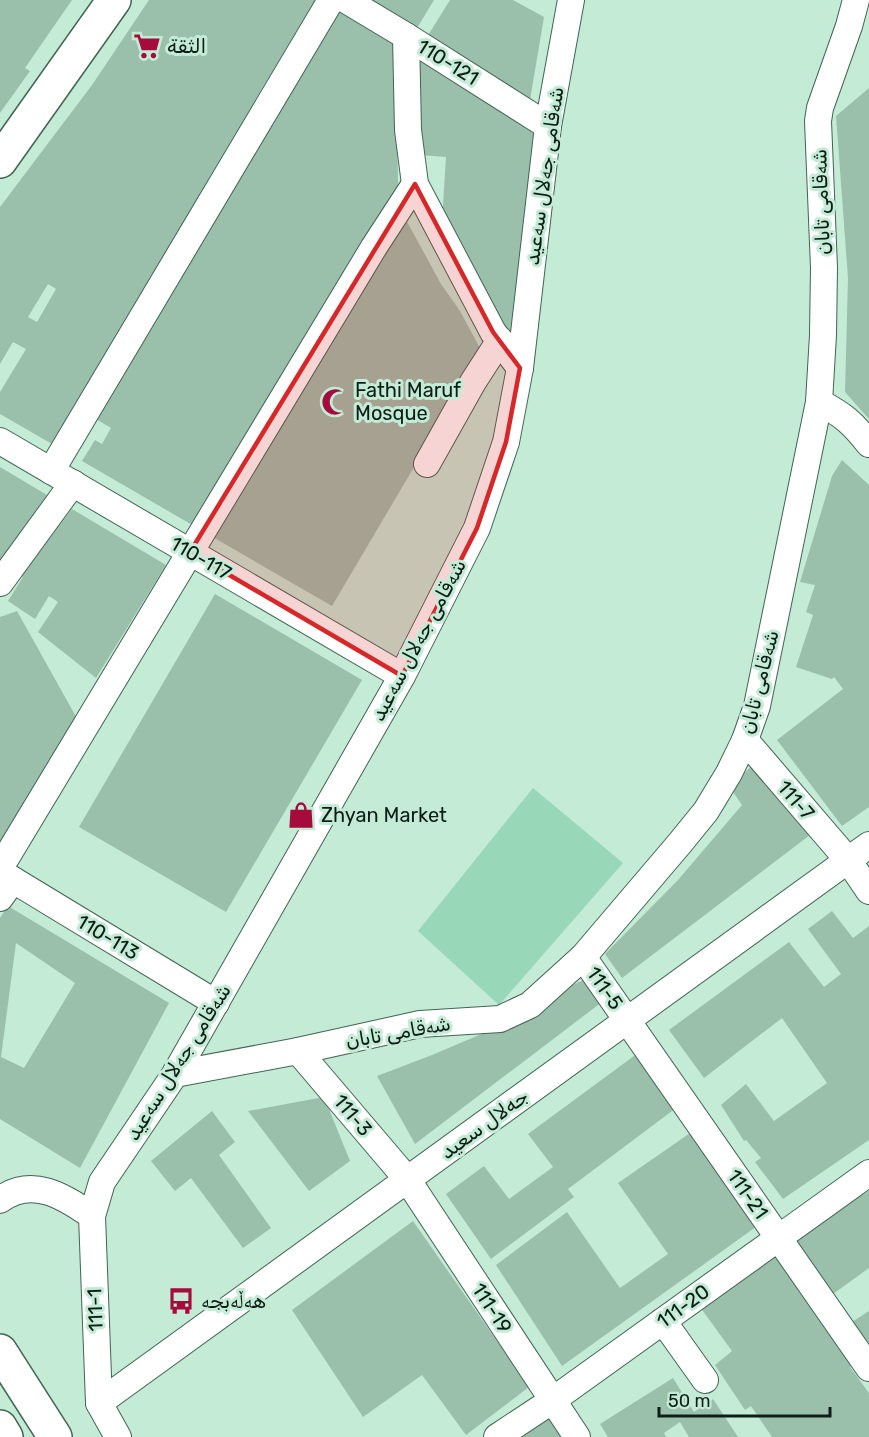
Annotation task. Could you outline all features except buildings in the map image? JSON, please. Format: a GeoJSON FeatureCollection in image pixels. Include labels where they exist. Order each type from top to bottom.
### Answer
{"type":"FeatureCollection","features":[{"type":"Feature","properties":{"kind":"main road"},"geometry":{"type":"LineString","coordinates":[[0,161],[114,0]]}},
{"type":"Feature","properties":{"kind":"main road"},"geometry":{"type":"LineString","coordinates":[[0,1351],[55,1437]]}},
{"type":"Feature","properties":{"kind":"main road"},"geometry":{"type":"LineString","coordinates":[[0,1427],[6,1437]]}},
{"type":"Feature","properties":{"kind":"street"},"geometry":{"type":"LineString","coordinates":[[0,583],[331,0]]}},
{"type":"Feature","properties":{"kind":"street","name":"110-121"},"geometry":{"type":"LineString","coordinates":[[346,0],[549,126]]}},
{"type":"Feature","properties":{"kind":"street","name":"شەقامی جەلال سەعید"},"geometry":{"type":"LineString","coordinates":[[92,1216],[102,1182],[176,1074],[402,676],[477,528],[506,442],[520,368],[549,126],[571,0]]}},
{"type":"Feature","properties":{"kind":"street","name":"شەقامی تابان"},"geometry":{"type":"LineString","coordinates":[[176,1074],[298,1051],[420,1024],[500,1018],[530,1005],[583,957],[705,811],[729,773],[745,740],[757,706],[819,402],[824,335],[824,268],[818,121],[822,101],[860,11]]}},
{"type":"Feature","properties":{"kind":"street"},"geometry":{"type":"LineString","coordinates":[[406,36],[408,130],[415,184],[493,332],[520,368]]}},
{"type":"Feature","properties":{"kind":"street"},"geometry":{"type":"LineString","coordinates":[[3,879],[190,552],[374,247],[415,184]]}},
{"type":"Feature","properties":{"kind":"street"},"geometry":{"type":"LineString","coordinates":[[427,464],[473,382],[500,340]]}},
{"type":"Feature","properties":{"kind":"street"},"geometry":{"type":"LineString","coordinates":[[819,402],[854,424],[869,444]]}},
{"type":"Feature","properties":{"kind":"street","name":"110-117"},"geometry":{"type":"LineString","coordinates":[[0,441],[402,676]]}},
{"type":"Feature","properties":{"kind":"street","name":"111-7"},"geometry":{"type":"LineString","coordinates":[[745,740],[848,860],[869,891]]}},
{"type":"Feature","properties":{"kind":"street","name":"جه‌لال سعید"},"geometry":{"type":"LineString","coordinates":[[99,1403],[869,844]]}},
{"type":"Feature","properties":{"kind":"street","name":"110-113"},"geometry":{"type":"LineString","coordinates":[[3,879],[216,1003]]}},
{"type":"Feature","properties":{"kind":"street","name":"111-5"},"geometry":{"type":"LineString","coordinates":[[583,957],[627,1020]]}},
{"type":"Feature","properties":{"kind":"street","name":"111-21"},"geometry":{"type":"LineString","coordinates":[[627,1020],[869,1368]]}},
{"type":"Feature","properties":{"kind":"street","name":"111-3"},"geometry":{"type":"LineString","coordinates":[[298,1051],[407,1179]]}},
{"type":"Feature","properties":{"kind":"street","name":"111-20"},"geometry":{"type":"LineString","coordinates":[[497,1437],[553,1400],[869,1173]]}},
{"type":"Feature","properties":{"kind":"street","name":"111-19"},"geometry":{"type":"LineString","coordinates":[[407,1179],[577,1437]]}},
{"type":"Feature","properties":{"kind":"street"},"geometry":{"type":"LineString","coordinates":[[0,1200],[8,1194],[26,1188],[47,1190],[69,1200],[92,1216]]}},
{"type":"Feature","properties":{"kind":"street","name":"111-1"},"geometry":{"type":"LineString","coordinates":[[92,1216],[99,1403]]}},
{"type":"Feature","properties":{"kind":"street"},"geometry":{"type":"LineString","coordinates":[[663,1321],[705,1380]]}},
{"type":"Feature","properties":{"kind":"street"},"geometry":{"type":"LineString","coordinates":[[99,1403],[118,1437]]}},
{"type":"Feature","properties":{"kind":"highlighted area"},"geometry":{"type":"Polygon","coordinates":[[[415,184],[493,332],[520,368],[506,442],[477,528],[402,676],[190,552],[415,184]]]}},
{"type":"Feature","properties":{"kind":"green space"},"geometry":{"type":"Polygon","coordinates":[[[533,788],[623,863],[499,1005],[418,931],[533,788]]]}},
{"type":"Feature","properties":{"kind":"place","name":"الثقة"},"geometry":{"type":"Point","coordinates":[147,46]}},
{"type":"Feature","properties":{"kind":"place","name":"Fathi Maruf Mosque"},"geometry":{"type":"Point","coordinates":[335,402]}},
{"type":"Feature","properties":{"kind":"place","name":"Zhyan Market"},"geometry":{"type":"Point","coordinates":[301,815]}},
{"type":"Feature","properties":{"kind":"place","name":"هەڵەبجە"},"geometry":{"type":"Point","coordinates":[181,1301]}}]}
